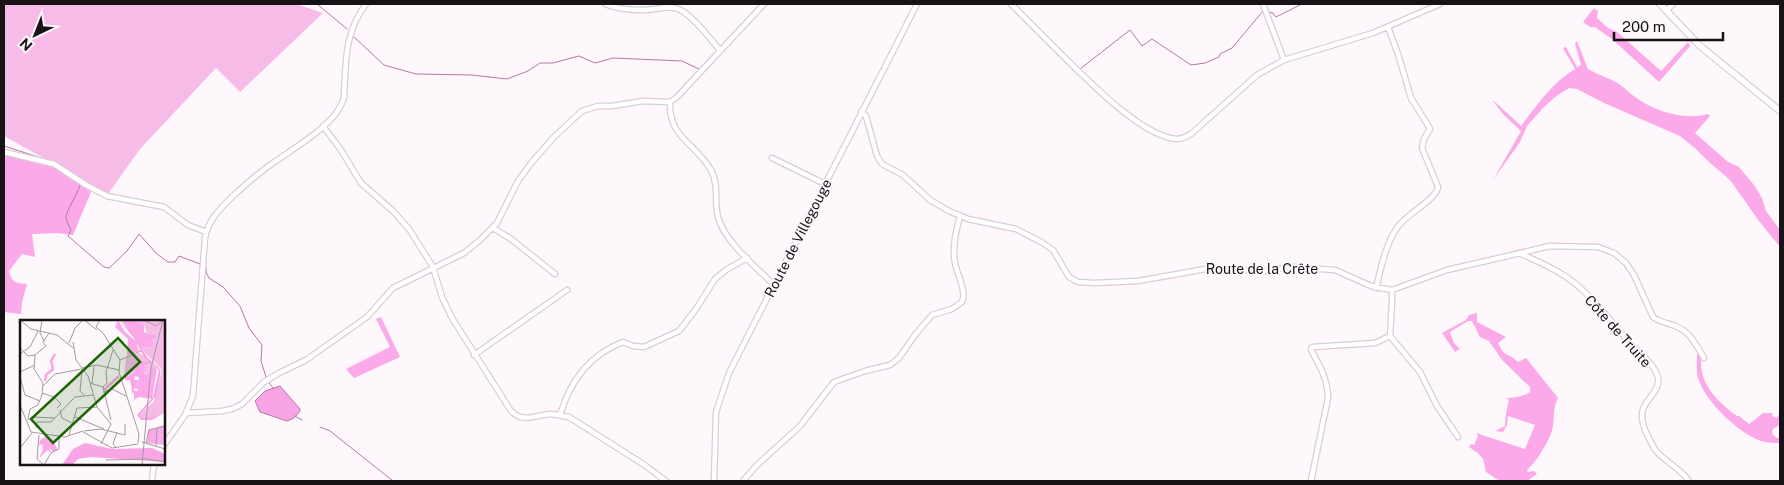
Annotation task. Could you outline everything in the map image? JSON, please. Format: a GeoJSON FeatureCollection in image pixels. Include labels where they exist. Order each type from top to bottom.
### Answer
{"type":"FeatureCollection","features":[{"type":"Feature","properties":{"kind":"main road"},"geometry":{"type":"LineString","coordinates":[[1660,4],[1700,46],[1780,111]]}},
{"type":"Feature","properties":{"kind":"street"},"geometry":{"type":"LineString","coordinates":[[165,444],[186,413],[193,396],[206,232],[211,220],[256,175],[323,126],[342,106],[350,35],[354,23],[366,4]]}},
{"type":"Feature","properties":{"kind":"street"},"geometry":{"type":"LineString","coordinates":[[605,4],[616,9],[680,9],[688,15],[720,50]]}},
{"type":"Feature","properties":{"kind":"street"},"geometry":{"type":"LineString","coordinates":[[186,413],[222,411],[242,404],[264,382],[306,360],[367,317],[393,288],[464,253],[493,228],[518,181],[528,167],[554,137],[582,111],[598,106],[612,106],[635,102],[670,102],[677,97],[764,4]]}},
{"type":"Feature","properties":{"kind":"street","name":"Route de Villegouge"},"geometry":{"type":"LineString","coordinates":[[714,481],[714,437],[718,403],[728,373],[917,4]]}},
{"type":"Feature","properties":{"kind":"street"},"geometry":{"type":"LineString","coordinates":[[1011,4],[1106,98],[1138,122],[1170,138],[1180,139],[1192,134],[1257,74],[1284,60],[1388,27],[1440,4]]}},
{"type":"Feature","properties":{"kind":"street"},"geometry":{"type":"LineString","coordinates":[[1263,4],[1284,60]]}},
{"type":"Feature","properties":{"kind":"street"},"geometry":{"type":"LineString","coordinates":[[1666,11],[1673,4]]}},
{"type":"Feature","properties":{"kind":"street"},"geometry":{"type":"LineString","coordinates":[[1376,288],[1391,239],[1396,229],[1408,215],[1436,194],[1438,187],[1422,148],[1424,139],[1430,130],[1412,98],[1388,27]]}},
{"type":"Feature","properties":{"kind":"street"},"geometry":{"type":"LineString","coordinates":[[670,102],[670,116],[676,131],[701,157],[713,173],[716,188],[717,214],[720,224],[733,243],[774,285]]}},
{"type":"Feature","properties":{"kind":"street"},"geometry":{"type":"LineString","coordinates":[[743,481],[757,465],[792,433],[834,382],[865,371],[890,365],[900,358],[915,335],[932,315],[952,309],[963,300],[954,258],[955,237],[960,216],[930,200],[903,175],[882,164],[877,156],[866,116],[861,112]]}},
{"type":"Feature","properties":{"kind":"street"},"geometry":{"type":"LineString","coordinates":[[323,126],[342,150],[361,183],[401,219],[433,267],[446,307],[474,356],[507,406],[516,416],[525,419],[549,414],[569,418],[644,464],[666,481]]}},
{"type":"Feature","properties":{"kind":"street"},"geometry":{"type":"LineString","coordinates":[[4,152],[54,164],[107,196],[164,207],[188,225],[206,232]]}},
{"type":"Feature","properties":{"kind":"street"},"geometry":{"type":"LineString","coordinates":[[772,158],[825,184]]}},
{"type":"Feature","properties":{"kind":"street","name":"Route de la Crête"},"geometry":{"type":"LineString","coordinates":[[960,216],[1016,229],[1043,242],[1053,250],[1069,277],[1078,282],[1095,283],[1147,279],[1210,268],[1265,271],[1291,267],[1335,270],[1376,288],[1392,290],[1447,270],[1549,246],[1598,247],[1617,255],[1626,263],[1634,275],[1653,317],[1658,321],[1679,327],[1687,332],[1704,358]]}},
{"type":"Feature","properties":{"kind":"street"},"geometry":{"type":"LineString","coordinates":[[493,228],[511,239],[556,274]]}},
{"type":"Feature","properties":{"kind":"street","name":"Côte de Truite"},"geometry":{"type":"LineString","coordinates":[[1519,253],[1560,273],[1577,286],[1597,304],[1656,373],[1658,383],[1656,390],[1644,406],[1641,415],[1643,424],[1650,442],[1658,453],[1689,481]]}},
{"type":"Feature","properties":{"kind":"street"},"geometry":{"type":"LineString","coordinates":[[560,415],[565,398],[574,381],[586,367],[617,344],[623,342],[633,346],[644,347],[675,334],[689,320],[715,279],[747,258]]}},
{"type":"Feature","properties":{"kind":"street"},"geometry":{"type":"LineString","coordinates":[[474,356],[567,290]]}},
{"type":"Feature","properties":{"kind":"street"},"geometry":{"type":"LineString","coordinates":[[1392,290],[1390,336],[1420,372],[1437,406],[1458,437]]}},
{"type":"Feature","properties":{"kind":"street"},"geometry":{"type":"LineString","coordinates":[[1311,481],[1321,438],[1328,389],[1323,373],[1311,350],[1312,346],[1375,344],[1390,336]]}},
{"type":"Feature","properties":{"kind":"street"},"geometry":{"type":"LineString","coordinates":[[152,481],[154,465]]}},
{"type":"Feature","properties":{"kind":"shaded area"},"geometry":{"type":"Polygon","coordinates":[[[4,4],[296,4],[323,13],[240,92],[216,68],[140,149],[108,194],[4,136],[4,4]]]}},
{"type":"Feature","properties":{"kind":"shaded area"},"geometry":{"type":"Polygon","coordinates":[[[1594,8],[1598,11],[1597,18],[1608,28],[1617,32],[1661,71],[1688,42],[1690,46],[1659,82],[1612,39],[1595,27],[1590,27],[1583,22],[1594,8]]]}},
{"type":"Feature","properties":{"kind":"shaded area"},"geometry":{"type":"Polygon","coordinates":[[[1577,41],[1588,69],[1622,86],[1639,100],[1667,113],[1688,116],[1708,114],[1710,116],[1695,133],[1728,162],[1739,167],[1754,185],[1762,198],[1766,211],[1780,230],[1780,247],[1730,180],[1680,136],[1604,103],[1577,89],[1569,88],[1543,108],[1527,126],[1520,142],[1493,180],[1521,131],[1503,114],[1493,101],[1521,126],[1552,88],[1575,69],[1563,48],[1566,47],[1577,67],[1581,65],[1575,44],[1577,41]]]}},
{"type":"Feature","properties":{"kind":"shaded area"},"geometry":{"type":"Polygon","coordinates":[[[4,154],[55,168],[91,192],[73,235],[57,233],[32,234],[35,257],[22,254],[9,271],[15,282],[27,284],[21,314],[4,312],[4,154]]]}},
{"type":"Feature","properties":{"kind":"shaded area"},"geometry":{"type":"Polygon","coordinates":[[[1477,313],[1477,322],[1506,337],[1498,343],[1503,351],[1518,362],[1526,358],[1558,398],[1554,409],[1550,437],[1539,456],[1527,470],[1528,472],[1534,471],[1537,474],[1527,481],[1500,481],[1486,472],[1483,459],[1469,447],[1471,444],[1474,445],[1478,436],[1476,433],[1525,449],[1535,425],[1508,416],[1507,425],[1503,432],[1495,431],[1505,426],[1509,400],[1506,398],[1524,395],[1530,392],[1530,387],[1502,360],[1489,341],[1480,337],[1472,321],[1468,321],[1450,332],[1454,343],[1460,349],[1455,352],[1442,333],[1466,320],[1469,315],[1477,313]]]}},
{"type":"Feature","properties":{"kind":"shaded area"},"geometry":{"type":"Polygon","coordinates":[[[381,317],[400,357],[354,378],[346,369],[390,347],[376,319],[381,317]]]}},
{"type":"Feature","properties":{"kind":"shaded area"},"geometry":{"type":"Polygon","coordinates":[[[1699,353],[1702,372],[1707,385],[1720,402],[1737,416],[1749,424],[1763,413],[1773,413],[1772,416],[1777,418],[1780,412],[1780,425],[1772,431],[1773,435],[1780,438],[1780,443],[1763,442],[1752,437],[1733,424],[1715,406],[1698,378],[1697,354],[1699,353]]]}},
{"type":"Feature","properties":{"kind":"shaded area"},"geometry":{"type":"Polygon","coordinates":[[[280,386],[300,409],[294,418],[287,421],[260,412],[255,401],[265,391],[280,386]]]}},
{"type":"Feature","properties":{"kind":"waterway"},"geometry":{"type":"LineString","coordinates":[[317,4],[347,29]]}},
{"type":"Feature","properties":{"kind":"waterway"},"geometry":{"type":"LineString","coordinates":[[1267,12],[1273,13],[1276,17],[1302,4]]}},
{"type":"Feature","properties":{"kind":"waterway"},"geometry":{"type":"LineString","coordinates":[[1080,69],[1130,30],[1142,46],[1152,39],[1191,65],[1205,63],[1219,57],[1220,54],[1232,48],[1263,11]]}},
{"type":"Feature","properties":{"kind":"waterway"},"geometry":{"type":"LineString","coordinates":[[353,36],[384,65],[416,74],[472,75],[507,79],[528,71],[540,63],[553,63],[579,56],[595,63],[613,58],[682,61],[699,69]]}},
{"type":"Feature","properties":{"kind":"waterway"},"geometry":{"type":"LineString","coordinates":[[4,146],[44,159]]}},
{"type":"Feature","properties":{"kind":"waterway"},"geometry":{"type":"LineString","coordinates":[[61,166],[81,179]]}},
{"type":"Feature","properties":{"kind":"waterway"},"geometry":{"type":"LineString","coordinates":[[80,185],[66,215],[66,220],[71,230],[68,236],[104,267],[109,268],[127,251],[139,234],[157,254],[168,262],[175,262],[179,256],[200,264]]}},
{"type":"Feature","properties":{"kind":"waterway"},"geometry":{"type":"LineString","coordinates":[[206,268],[209,278],[223,287],[240,306],[249,328],[262,345],[261,361],[266,377]]}},
{"type":"Feature","properties":{"kind":"waterway"},"geometry":{"type":"LineString","coordinates":[[269,383],[274,389]]}},
{"type":"Feature","properties":{"kind":"waterway"},"geometry":{"type":"LineString","coordinates":[[295,416],[302,420]]}},
{"type":"Feature","properties":{"kind":"waterway"},"geometry":{"type":"LineString","coordinates":[[320,427],[330,431],[393,481]]}}]}
